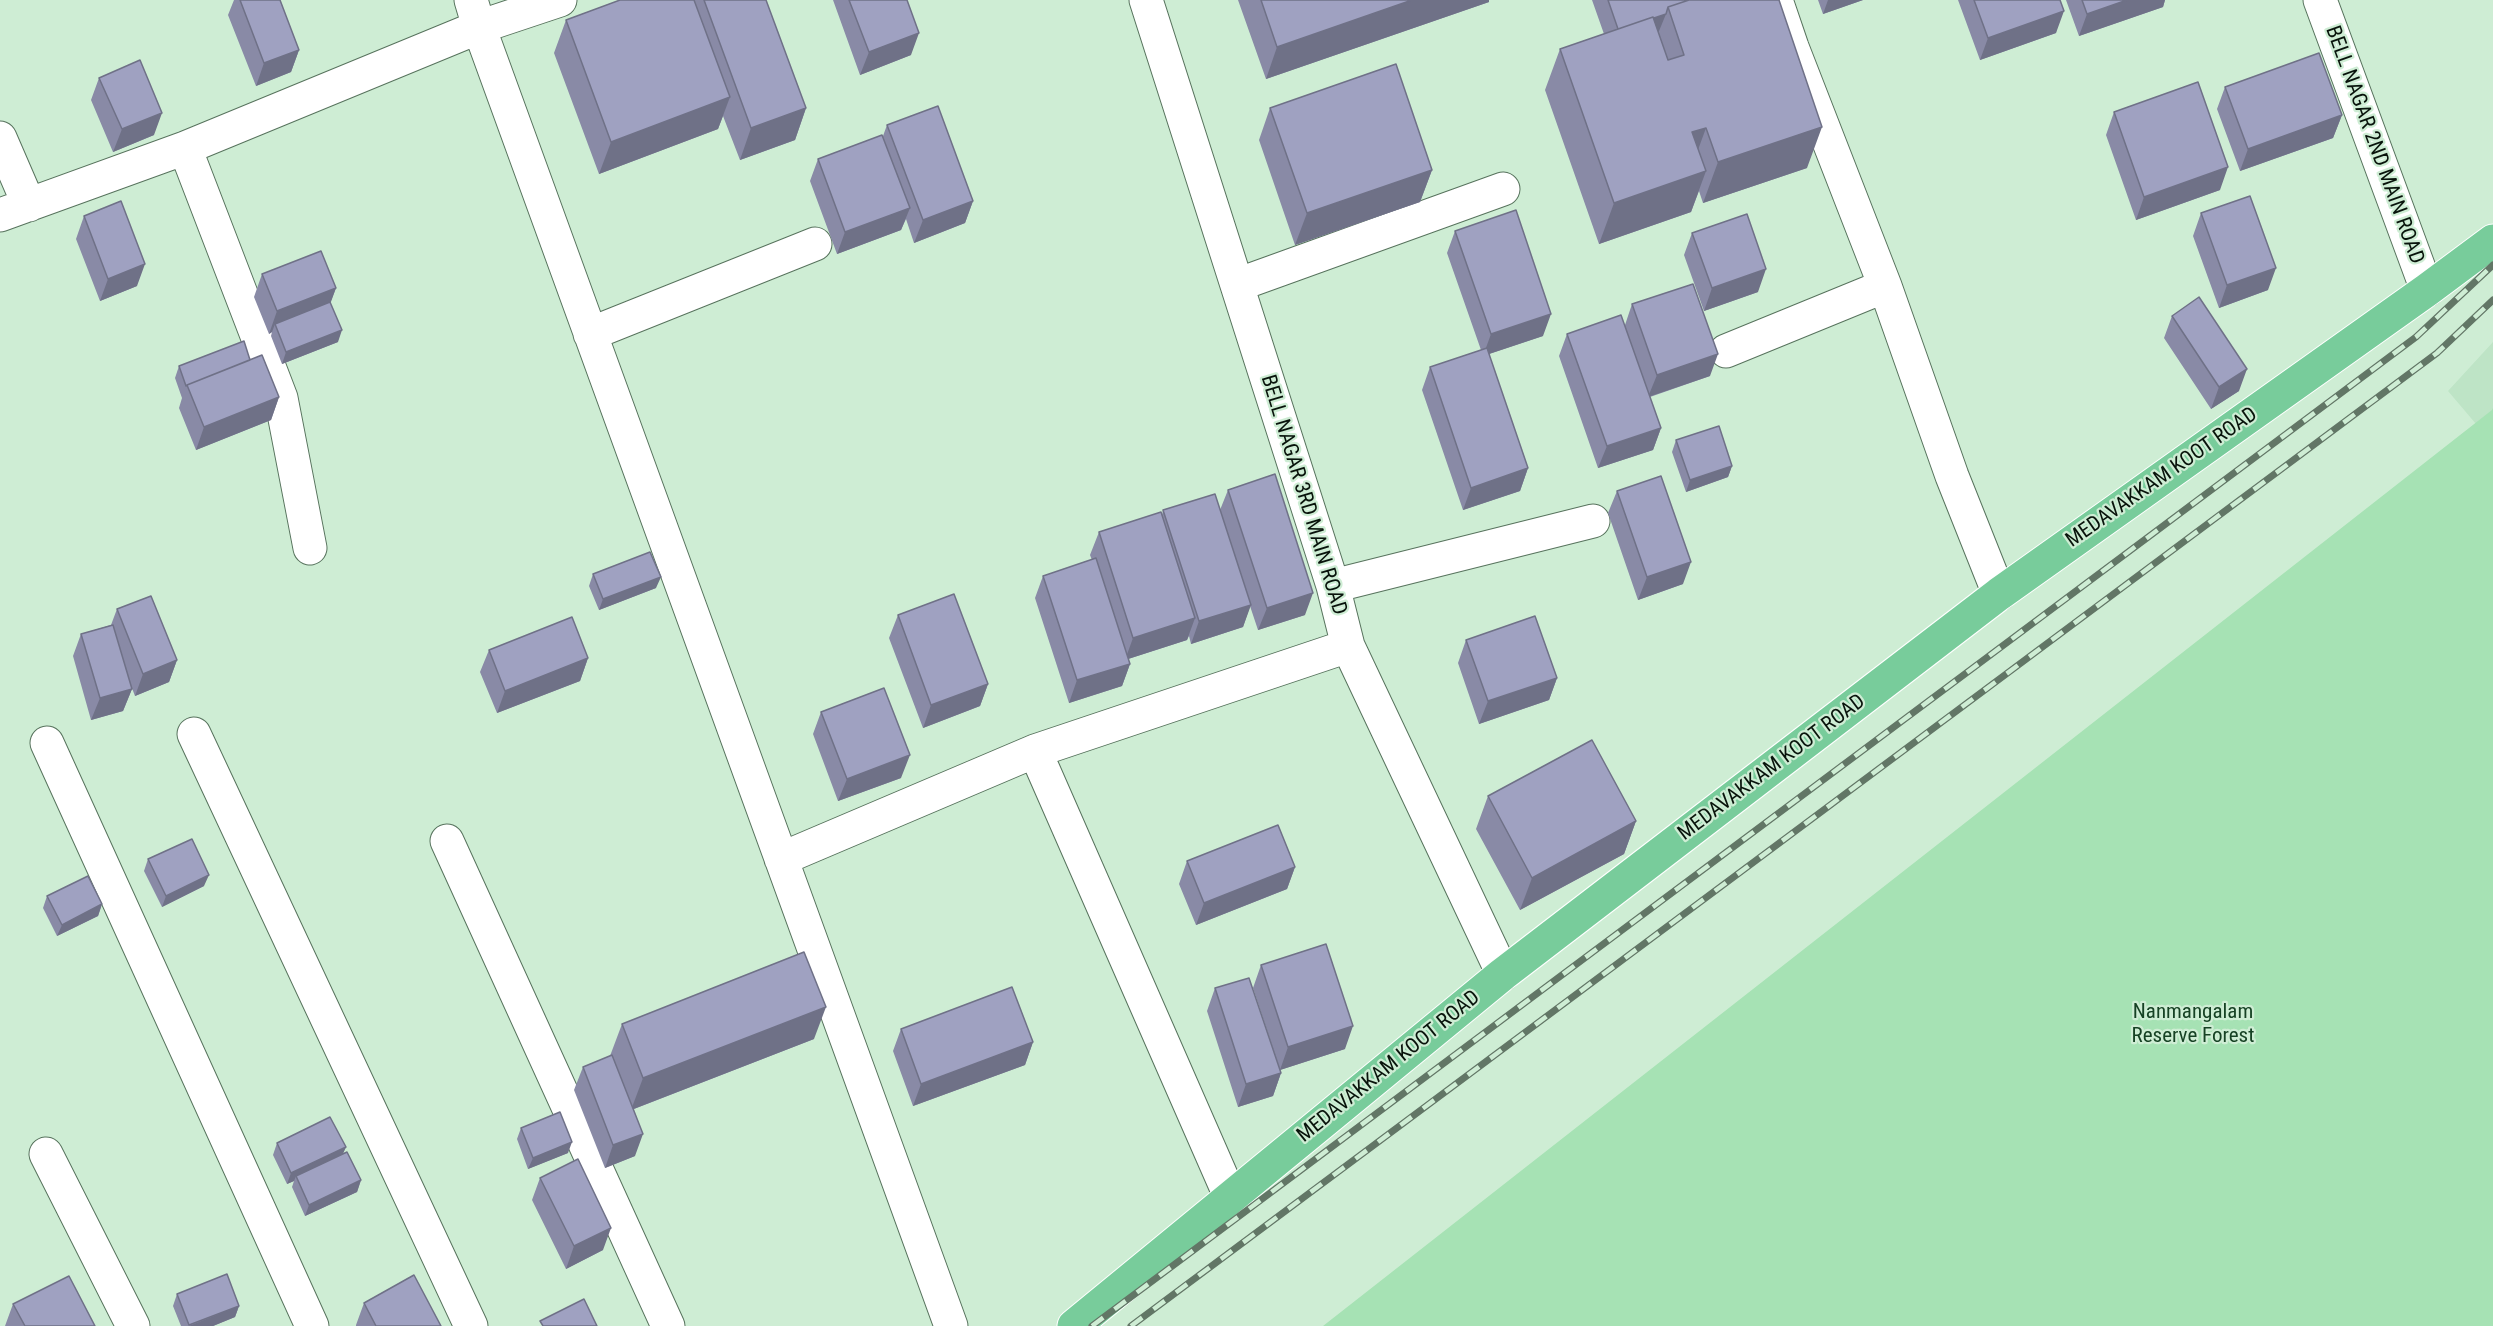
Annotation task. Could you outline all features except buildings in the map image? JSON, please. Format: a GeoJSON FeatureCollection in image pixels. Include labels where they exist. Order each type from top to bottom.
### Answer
{"type":"FeatureCollection","features":[{"type":"Feature","properties":{"kind":"main road","name":"MEDAVAKKAM KOOT ROAD"},"geometry":{"type":"LineString","coordinates":[[1074,1326],[1503,974],[1999,594],[2493,241]]}},
{"type":"Feature","properties":{"kind":"street"},"geometry":{"type":"LineString","coordinates":[[0,138],[15,210],[185,148],[475,14],[560,0]]}},
{"type":"Feature","properties":{"kind":"street","name":"BELL NAGAR 3RD MAIN ROAD"},"geometry":{"type":"LineString","coordinates":[[1146,0],[1333,586],[1348,646],[1503,974]]}},
{"type":"Feature","properties":{"kind":"street"},"geometry":{"type":"LineString","coordinates":[[1776,0],[1885,286],[1952,476],[1999,594]]}},
{"type":"Feature","properties":{"kind":"street","name":"BELL NAGAR 2ND MAIN ROAD"},"geometry":{"type":"LineString","coordinates":[[2320,0],[2427,290]]}},
{"type":"Feature","properties":{"kind":"street"},"geometry":{"type":"LineString","coordinates":[[475,14],[951,1326]]}},
{"type":"Feature","properties":{"kind":"street"},"geometry":{"type":"LineString","coordinates":[[185,148],[281,398],[310,548]]}},
{"type":"Feature","properties":{"kind":"street"},"geometry":{"type":"LineString","coordinates":[[1237,285],[1503,189]]}},
{"type":"Feature","properties":{"kind":"street"},"geometry":{"type":"LineString","coordinates":[[590,334],[815,244]]}},
{"type":"Feature","properties":{"kind":"street"},"geometry":{"type":"LineString","coordinates":[[1726,351],[1885,286]]}},
{"type":"Feature","properties":{"kind":"street"},"geometry":{"type":"LineString","coordinates":[[1333,586],[1593,521]]}},
{"type":"Feature","properties":{"kind":"street"},"geometry":{"type":"LineString","coordinates":[[781,859],[1035,751],[1348,646]]}},
{"type":"Feature","properties":{"kind":"street"},"geometry":{"type":"LineString","coordinates":[[194,734],[471,1326]]}},
{"type":"Feature","properties":{"kind":"street"},"geometry":{"type":"LineString","coordinates":[[47,743],[312,1326]]}},
{"type":"Feature","properties":{"kind":"street"},"geometry":{"type":"LineString","coordinates":[[1035,751],[1230,1196]]}},
{"type":"Feature","properties":{"kind":"street"},"geometry":{"type":"LineString","coordinates":[[447,841],[668,1326]]}},
{"type":"Feature","properties":{"kind":"street"},"geometry":{"type":"LineString","coordinates":[[46,1154],[134,1326]]}},
{"type":"Feature","properties":{"kind":"shaded area"},"geometry":{"type":"Polygon","coordinates":[[[2493,342],[2493,444],[2448,391],[2493,342]]]}},
{"type":"Feature","properties":{"kind":"green space","name":"Nanmangalam Reserve Forest"},"geometry":{"type":"Polygon","coordinates":[[[2493,408],[2493,1326],[1323,1326],[2492,410],[2493,408]]]}},
{"type":"Feature","properties":{"kind":"railway"},"geometry":{"type":"LineString","coordinates":[[1092,1326],[2416,337],[2493,265]]}},
{"type":"Feature","properties":{"kind":"railway"},"geometry":{"type":"LineString","coordinates":[[1131,1326],[2437,353],[2493,300]]}}]}
